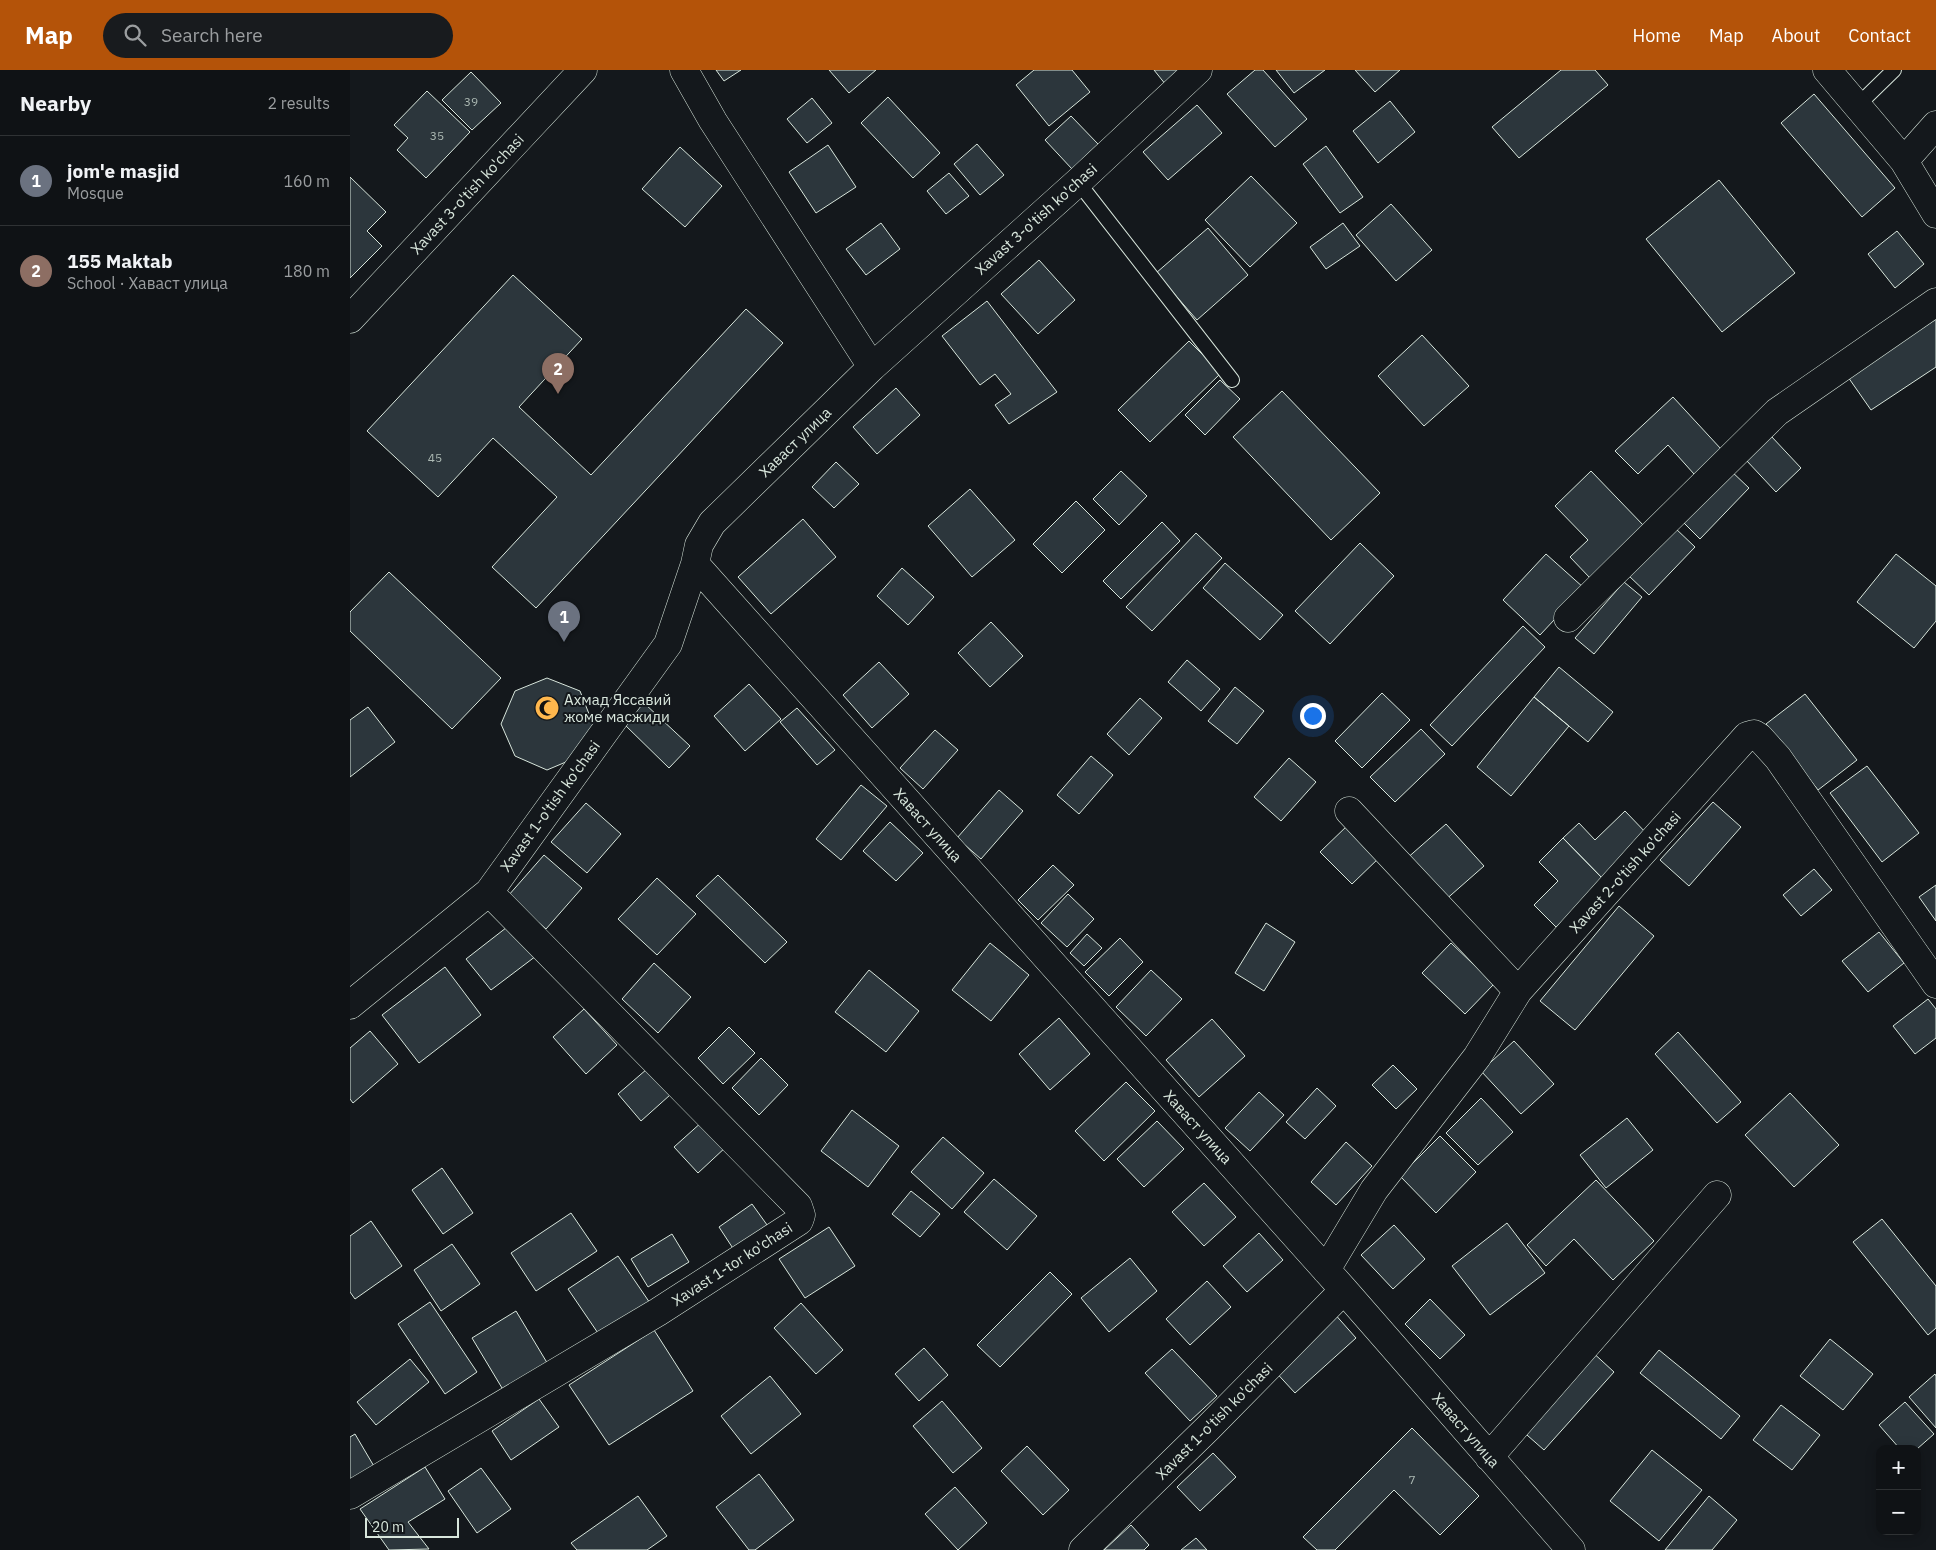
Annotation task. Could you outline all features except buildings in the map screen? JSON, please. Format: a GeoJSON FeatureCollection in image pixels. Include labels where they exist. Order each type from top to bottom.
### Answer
{"type":"FeatureCollection","features":[{"type":"Feature","properties":{"kind":"street","name":"Xavast 3-o'tish ko'chasi"},"geometry":{"type":"LineString","coordinates":[[350,319],[584,70]]}},
{"type":"Feature","properties":{"kind":"street"},"geometry":{"type":"LineString","coordinates":[[684,70],[713,121],[872,367]]}},
{"type":"Feature","properties":{"kind":"street","name":"Xavast 3-o'tish ko'chasi"},"geometry":{"type":"LineString","coordinates":[[872,367],[1078,182],[1198,70]]}},
{"type":"Feature","properties":{"kind":"street"},"geometry":{"type":"LineString","coordinates":[[1827,70],[1904,162],[1936,214]]}},
{"type":"Feature","properties":{"kind":"street"},"geometry":{"type":"LineString","coordinates":[[1904,162],[1936,125]]}},
{"type":"Feature","properties":{"kind":"street"},"geometry":{"type":"LineString","coordinates":[[1568,618],[1777,412],[1936,302]]}},
{"type":"Feature","properties":{"kind":"street","name":"Хаваст улица"},"geometry":{"type":"LineString","coordinates":[[872,367],[712,523],[699,545],[695,564],[1344,1290],[1571,1550]]}},
{"type":"Feature","properties":{"kind":"street","name":"Xavast 1-o'tish ko'chasi"},"geometry":{"type":"LineString","coordinates":[[350,1005],[489,892],[668,644],[695,564]]}},
{"type":"Feature","properties":{"kind":"street","name":"Xavast 2-o'tish ko'chasi"},"geometry":{"type":"LineString","coordinates":[[1326,1270],[1374,1190],[1477,1057],[1518,991],[1747,736],[1754,734],[1759,737],[1778,758],[1936,984]]}},
{"type":"Feature","properties":{"kind":"street"},"geometry":{"type":"LineString","coordinates":[[1349,811],[1518,991]]}},
{"type":"Feature","properties":{"kind":"street","name":"Xavast 1-tor ko'chasi"},"geometry":{"type":"LineString","coordinates":[[350,1495],[658,1312],[799,1221],[801,1215],[798,1206],[489,892]]}},
{"type":"Feature","properties":{"kind":"street"},"geometry":{"type":"LineString","coordinates":[[1489,1457],[1717,1196]]}},
{"type":"Feature","properties":{"kind":"street","name":"Xavast 1-o'tish ko'chasi"},"geometry":{"type":"LineString","coordinates":[[1083,1550],[1208,1428],[1344,1290]]}},
{"type":"Feature","properties":{"kind":"lane"},"geometry":{"type":"LineString","coordinates":[[1857,106],[1894,70]]}},
{"type":"Feature","properties":{"kind":"lane"},"geometry":{"type":"LineString","coordinates":[[1078,182],[1232,380]]}},
{"type":"Feature","properties":{"kind":"place","name":"155 Maktab"},"geometry":{"type":"Point","coordinates":[558,394]}},
{"type":"Feature","properties":{"kind":"place","name":"jom'e masjid"},"geometry":{"type":"Point","coordinates":[564,642]}},
{"type":"Feature","properties":{"kind":"place","name":"Ахмад Яссавий жоме масжиди"},"geometry":{"type":"Point","coordinates":[547,708]}}]}
